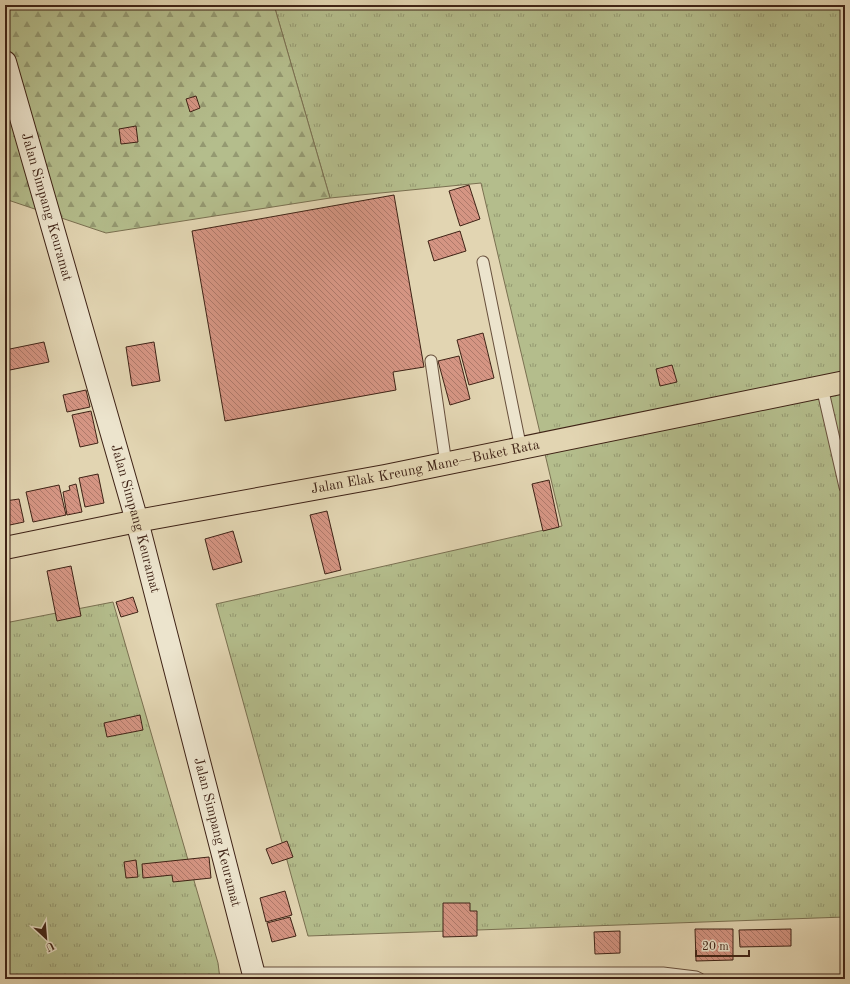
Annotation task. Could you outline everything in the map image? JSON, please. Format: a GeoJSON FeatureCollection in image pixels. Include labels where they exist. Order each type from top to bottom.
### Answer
{"type":"FeatureCollection","features":[{"type":"Feature","properties":{"kind":"highway","name":"Jalan Elak Kreung Mane—Buket Rata"},"geometry":{"type":"LineString","coordinates":[[5,548],[137,521],[386,476],[845,382]]}},
{"type":"Feature","properties":{"kind":"main road","name":"Jalan Simpang Keuramat"},"geometry":{"type":"LineString","coordinates":[[5,62],[137,521],[255,976]]}},
{"type":"Feature","properties":{"kind":"lane"},"geometry":{"type":"LineString","coordinates":[[483,262],[521,449]]}},
{"type":"Feature","properties":{"kind":"lane"},"geometry":{"type":"LineString","coordinates":[[431,361],[446,464]]}},
{"type":"Feature","properties":{"kind":"lane"},"geometry":{"type":"LineString","coordinates":[[822,387],[845,487]]}},
{"type":"Feature","properties":{"kind":"lane"},"geometry":{"type":"LineString","coordinates":[[255,976],[503,976],[664,973],[698,978]]}},
{"type":"Feature","properties":{"kind":"green space"},"geometry":{"type":"Polygon","coordinates":[[[5,5],[274,5],[330,198],[106,233],[5,199],[5,5]]]}},
{"type":"Feature","properties":{"kind":"green space"},"geometry":{"type":"Polygon","coordinates":[[[274,5],[845,5],[845,917],[308,936],[216,604],[562,526],[481,183],[330,198],[274,5]]]}},
{"type":"Feature","properties":{"kind":"green space"},"geometry":{"type":"Polygon","coordinates":[[[113,602],[218,963],[220,979],[5,979],[5,623],[113,602]]]}},
{"type":"Feature","properties":{"kind":"building"},"geometry":{"type":"Polygon","coordinates":[[[196,96],[200,108],[190,112],[186,99],[196,96]]]}},
{"type":"Feature","properties":{"kind":"building"},"geometry":{"type":"Polygon","coordinates":[[[136,126],[138,142],[121,144],[119,129],[136,126]]]}},
{"type":"Feature","properties":{"kind":"building"},"geometry":{"type":"Polygon","coordinates":[[[469,185],[480,219],[460,226],[449,191],[469,185]]]}},
{"type":"Feature","properties":{"kind":"building"},"geometry":{"type":"Polygon","coordinates":[[[394,195],[424,367],[393,372],[396,390],[225,421],[192,231],[394,195]]]}},
{"type":"Feature","properties":{"kind":"building"},"geometry":{"type":"Polygon","coordinates":[[[460,231],[466,251],[434,261],[428,241],[460,231]]]}},
{"type":"Feature","properties":{"kind":"building"},"geometry":{"type":"Polygon","coordinates":[[[483,333],[494,378],[469,385],[457,340],[483,333]]]}},
{"type":"Feature","properties":{"kind":"building"},"geometry":{"type":"Polygon","coordinates":[[[44,342],[49,362],[5,371],[5,350],[44,342]]]}},
{"type":"Feature","properties":{"kind":"building"},"geometry":{"type":"Polygon","coordinates":[[[154,342],[160,381],[132,386],[126,347],[154,342]]]}},
{"type":"Feature","properties":{"kind":"building"},"geometry":{"type":"Polygon","coordinates":[[[459,356],[470,399],[450,405],[438,361],[459,356]]]}},
{"type":"Feature","properties":{"kind":"building"},"geometry":{"type":"Polygon","coordinates":[[[672,365],[677,382],[660,386],[656,369],[672,365]]]}},
{"type":"Feature","properties":{"kind":"building"},"geometry":{"type":"Polygon","coordinates":[[[86,390],[90,407],[67,412],[63,395],[86,390]]]}},
{"type":"Feature","properties":{"kind":"building"},"geometry":{"type":"Polygon","coordinates":[[[91,411],[98,443],[80,447],[72,415],[91,411]]]}},
{"type":"Feature","properties":{"kind":"building"},"geometry":{"type":"Polygon","coordinates":[[[98,474],[104,503],[85,507],[79,478],[98,474]]]}},
{"type":"Feature","properties":{"kind":"building"},"geometry":{"type":"Polygon","coordinates":[[[549,480],[559,527],[543,531],[532,484],[549,480]]]}},
{"type":"Feature","properties":{"kind":"building"},"geometry":{"type":"Polygon","coordinates":[[[76,484],[82,512],[67,515],[63,492],[70,490],[69,486],[76,484]]]}},
{"type":"Feature","properties":{"kind":"building"},"geometry":{"type":"Polygon","coordinates":[[[59,485],[66,515],[33,522],[26,492],[59,485]]]}},
{"type":"Feature","properties":{"kind":"building"},"geometry":{"type":"Polygon","coordinates":[[[19,499],[24,522],[5,526],[5,501],[19,499]]]}},
{"type":"Feature","properties":{"kind":"building"},"geometry":{"type":"Polygon","coordinates":[[[327,511],[341,570],[325,574],[310,515],[327,511]]]}},
{"type":"Feature","properties":{"kind":"building"},"geometry":{"type":"Polygon","coordinates":[[[233,531],[242,562],[213,570],[205,539],[233,531]]]}},
{"type":"Feature","properties":{"kind":"building"},"geometry":{"type":"Polygon","coordinates":[[[71,566],[81,616],[57,621],[47,571],[71,566]]]}},
{"type":"Feature","properties":{"kind":"building"},"geometry":{"type":"Polygon","coordinates":[[[133,597],[138,612],[121,617],[116,602],[133,597]]]}},
{"type":"Feature","properties":{"kind":"building"},"geometry":{"type":"Polygon","coordinates":[[[140,715],[143,730],[107,737],[104,723],[140,715]]]}},
{"type":"Feature","properties":{"kind":"building"},"geometry":{"type":"Polygon","coordinates":[[[287,841],[293,857],[272,864],[266,849],[287,841]]]}},
{"type":"Feature","properties":{"kind":"building"},"geometry":{"type":"Polygon","coordinates":[[[209,857],[211,878],[173,882],[172,875],[143,878],[142,864],[209,857]]]}},
{"type":"Feature","properties":{"kind":"building"},"geometry":{"type":"Polygon","coordinates":[[[136,860],[138,877],[126,878],[124,862],[136,860]]]}},
{"type":"Feature","properties":{"kind":"building"},"geometry":{"type":"Polygon","coordinates":[[[285,891],[292,915],[266,922],[260,898],[285,891]]]}},
{"type":"Feature","properties":{"kind":"building"},"geometry":{"type":"Polygon","coordinates":[[[443,903],[470,903],[470,911],[477,911],[477,936],[443,937],[443,903]]]}},
{"type":"Feature","properties":{"kind":"building"},"geometry":{"type":"Polygon","coordinates":[[[290,917],[296,936],[272,942],[267,923],[290,917]]]}},
{"type":"Feature","properties":{"kind":"building"},"geometry":{"type":"Polygon","coordinates":[[[695,929],[733,929],[733,960],[696,961],[695,929]]]}},
{"type":"Feature","properties":{"kind":"building"},"geometry":{"type":"Polygon","coordinates":[[[791,929],[791,946],[740,947],[739,930],[791,929]]]}},
{"type":"Feature","properties":{"kind":"building"},"geometry":{"type":"Polygon","coordinates":[[[620,931],[620,953],[595,954],[594,932],[620,931]]]}}]}
